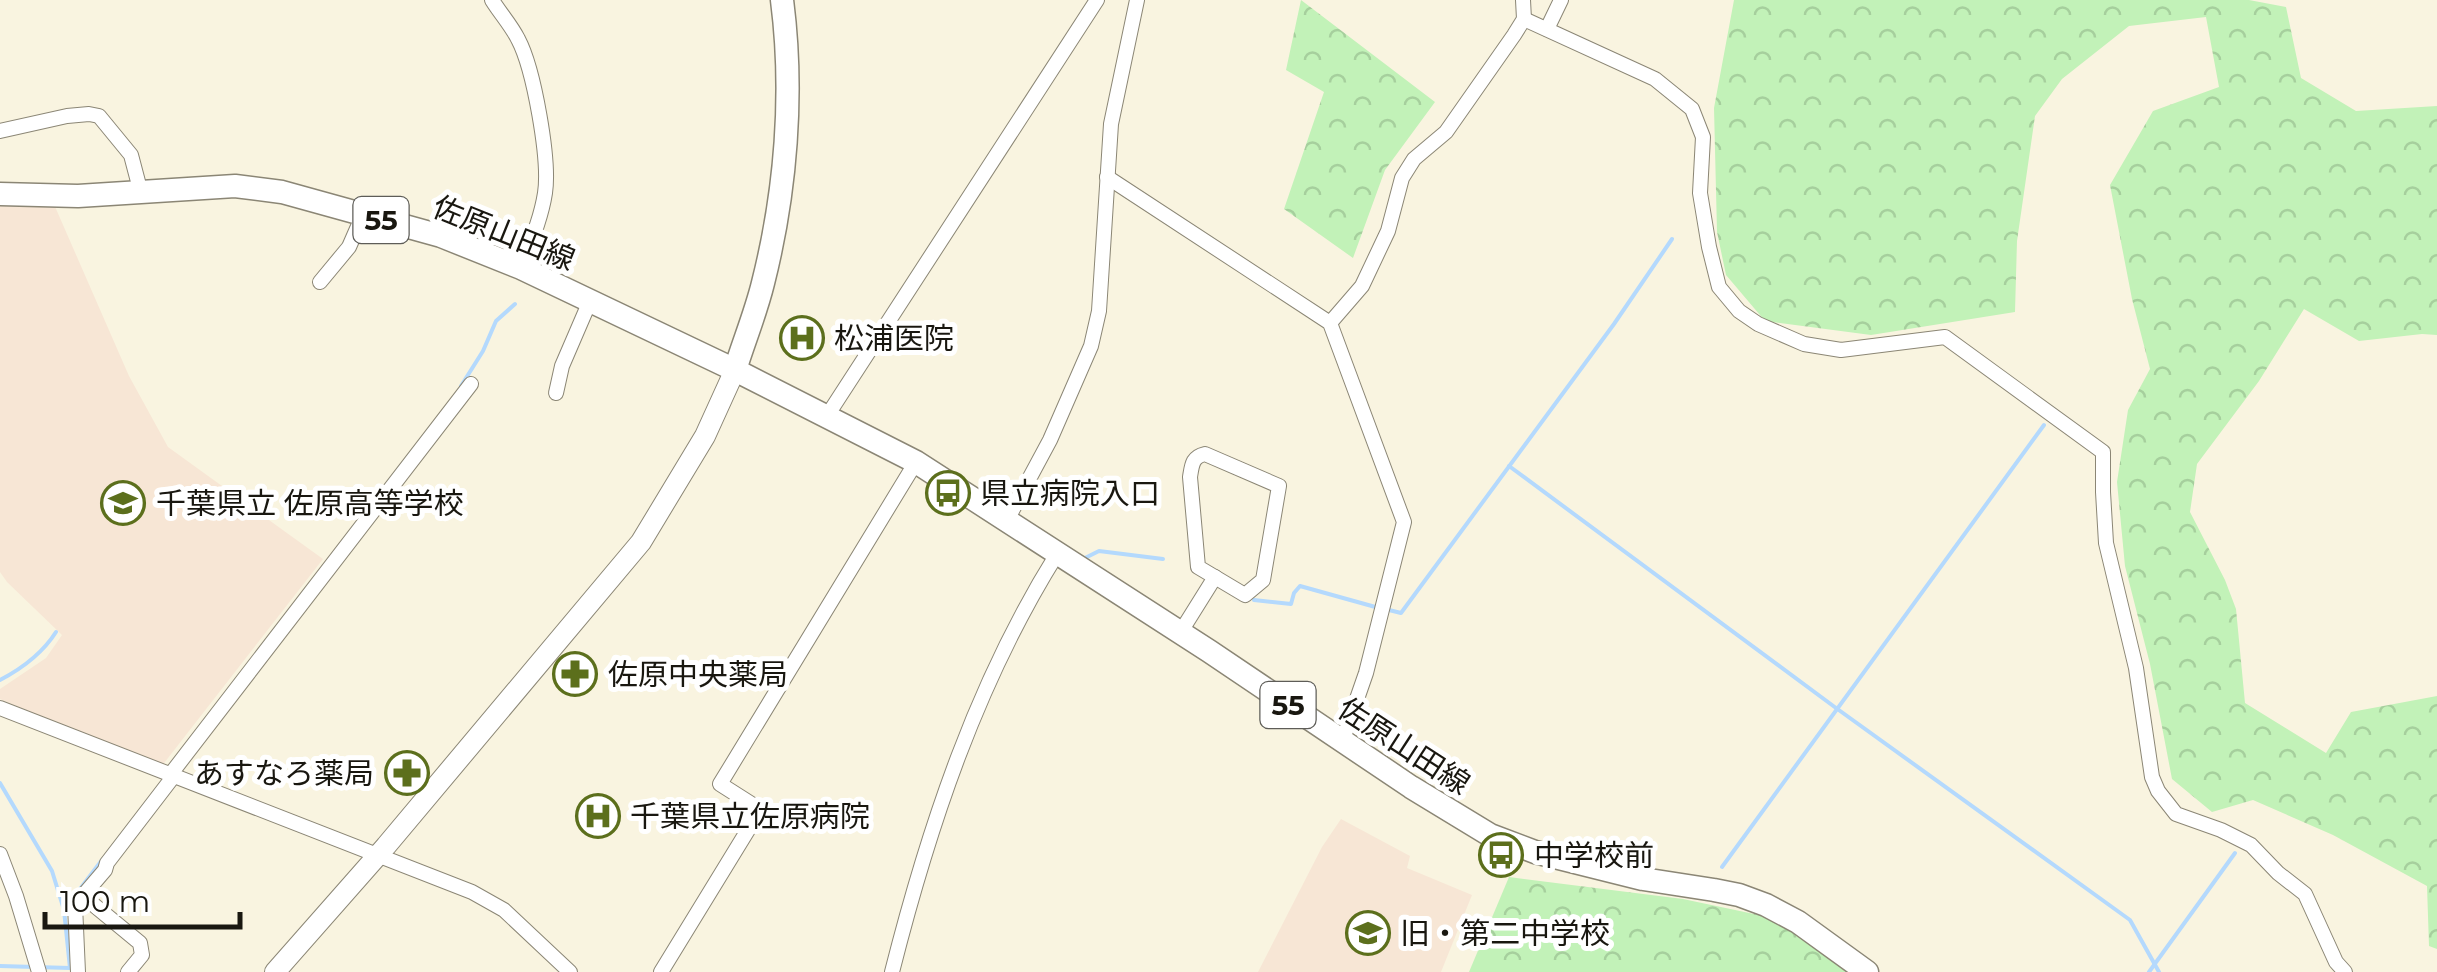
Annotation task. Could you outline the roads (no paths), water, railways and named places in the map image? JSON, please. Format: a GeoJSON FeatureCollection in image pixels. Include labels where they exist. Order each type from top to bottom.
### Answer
{"type":"FeatureCollection","features":[{"type":"Feature","properties":{"kind":"main road"},"geometry":{"type":"LineString","coordinates":[[735,370],[763,284],[779,204],[788,111],[782,0]]}},
{"type":"Feature","properties":{"kind":"main road","name":"佐原山田線"},"geometry":{"type":"LineString","coordinates":[[0,194],[78,196],[235,186],[259,188],[441,236],[520,268],[916,462],[1490,835],[1535,852],[1625,875],[1738,895],[1766,905],[1798,922],[1866,972]]}},
{"type":"Feature","properties":{"kind":"street"},"geometry":{"type":"LineString","coordinates":[[492,0],[519,40],[534,92],[545,163],[545,194],[520,268]]}},
{"type":"Feature","properties":{"kind":"street"},"geometry":{"type":"LineString","coordinates":[[827,416],[1097,0]]}},
{"type":"Feature","properties":{"kind":"street"},"geometry":{"type":"LineString","coordinates":[[1006,522],[1050,440],[1091,346],[1100,312],[1111,124],[1137,0]]}},
{"type":"Feature","properties":{"kind":"street"},"geometry":{"type":"LineString","coordinates":[[1330,323],[1362,286],[1388,231],[1402,178],[1414,160],[1446,132],[1524,19],[1523,0]]}},
{"type":"Feature","properties":{"kind":"street"},"geometry":{"type":"LineString","coordinates":[[1547,30],[1561,0]]}},
{"type":"Feature","properties":{"kind":"street"},"geometry":{"type":"LineString","coordinates":[[1524,19],[1655,79],[1692,109],[1704,136],[1700,193],[1708,247],[1719,287],[1738,311],[1804,344],[1841,350],[1945,337],[2103,452],[2106,543],[2136,668],[2152,777],[2158,791],[2176,814],[2251,845],[2305,894],[2336,962],[2345,972]]}},
{"type":"Feature","properties":{"kind":"street"},"geometry":{"type":"LineString","coordinates":[[0,131],[67,116],[99,116],[130,155],[141,193]]}},
{"type":"Feature","properties":{"kind":"street"},"geometry":{"type":"LineString","coordinates":[[1107,178],[1330,323],[1404,522],[1366,674],[1342,742]]}},
{"type":"Feature","properties":{"kind":"street"},"geometry":{"type":"LineString","coordinates":[[320,282],[349,247],[363,215]]}},
{"type":"Feature","properties":{"kind":"street"},"geometry":{"type":"LineString","coordinates":[[556,393],[562,366],[590,301]]}},
{"type":"Feature","properties":{"kind":"street"},"geometry":{"type":"LineString","coordinates":[[275,972],[641,542],[705,436],[735,370]]}},
{"type":"Feature","properties":{"kind":"street"},"geometry":{"type":"LineString","coordinates":[[78,972],[76,905],[170,775],[471,384]]}},
{"type":"Feature","properties":{"kind":"street"},"geometry":{"type":"LineString","coordinates":[[1205,454],[1279,486],[1263,580],[1245,595],[1215,577],[1198,567],[1194,534],[1190,477],[1192,463],[1205,454]]}},
{"type":"Feature","properties":{"kind":"street"},"geometry":{"type":"LineString","coordinates":[[661,972],[752,825],[753,805],[720,784],[916,462]]}},
{"type":"Feature","properties":{"kind":"street"},"geometry":{"type":"LineString","coordinates":[[892,972],[936,816],[967,728],[1034,590],[1056,554]]}},
{"type":"Feature","properties":{"kind":"street"},"geometry":{"type":"LineString","coordinates":[[1180,633],[1215,577]]}},
{"type":"Feature","properties":{"kind":"street"},"geometry":{"type":"LineString","coordinates":[[0,708],[472,892],[527,930],[570,972]]}},
{"type":"Feature","properties":{"kind":"street"},"geometry":{"type":"LineString","coordinates":[[0,854],[39,972]]}},
{"type":"Feature","properties":{"kind":"street"},"geometry":{"type":"LineString","coordinates":[[83,896],[140,942],[142,955],[128,972]]}},
{"type":"Feature","properties":{"kind":"waterway"},"geometry":{"type":"LineString","coordinates":[[1389,610],[1401,613],[1672,239]]}},
{"type":"Feature","properties":{"kind":"waterway"},"geometry":{"type":"LineString","coordinates":[[461,386],[496,321],[515,304]]}},
{"type":"Feature","properties":{"kind":"waterway"},"geometry":{"type":"LineString","coordinates":[[1722,867],[2044,425]]}},
{"type":"Feature","properties":{"kind":"waterway"},"geometry":{"type":"LineString","coordinates":[[1509,466],[2130,920],[2159,972]]}},
{"type":"Feature","properties":{"kind":"waterway"},"geometry":{"type":"LineString","coordinates":[[1085,558],[1099,551],[1163,559]]}},
{"type":"Feature","properties":{"kind":"waterway"},"geometry":{"type":"LineString","coordinates":[[1254,600],[1291,604],[1300,586],[1379,608]]}},
{"type":"Feature","properties":{"kind":"waterway"},"geometry":{"type":"LineString","coordinates":[[0,680],[31,660],[56,632]]}},
{"type":"Feature","properties":{"kind":"waterway"},"geometry":{"type":"LineString","coordinates":[[0,783],[52,871],[64,910]]}},
{"type":"Feature","properties":{"kind":"waterway"},"geometry":{"type":"LineString","coordinates":[[2149,972],[2235,853]]}},
{"type":"Feature","properties":{"kind":"waterway"},"geometry":{"type":"LineString","coordinates":[[80,889],[102,860]]}},
{"type":"Feature","properties":{"kind":"waterway"},"geometry":{"type":"LineString","coordinates":[[0,966],[70,968],[64,910],[71,900]]}},
{"type":"Feature","properties":{"kind":"place","name":"松浦医院"},"geometry":{"type":"Point","coordinates":[802,338]}},
{"type":"Feature","properties":{"kind":"place","name":"県立病院入口"},"geometry":{"type":"Point","coordinates":[948,493]}},
{"type":"Feature","properties":{"kind":"place","name":"千葉県立 佐原高等学校"},"geometry":{"type":"Point","coordinates":[123,503]}},
{"type":"Feature","properties":{"kind":"place","name":"佐原中央薬局"},"geometry":{"type":"Point","coordinates":[575,674]}},
{"type":"Feature","properties":{"kind":"place","name":"あすなろ薬局"},"geometry":{"type":"Point","coordinates":[407,773]}},
{"type":"Feature","properties":{"kind":"place","name":"千葉県立佐原病院"},"geometry":{"type":"Point","coordinates":[598,816]}},
{"type":"Feature","properties":{"kind":"place","name":"中学校前"},"geometry":{"type":"Point","coordinates":[1501,855]}},
{"type":"Feature","properties":{"kind":"place","name":"旧・第二中学校"},"geometry":{"type":"Point","coordinates":[1368,933]}}]}
